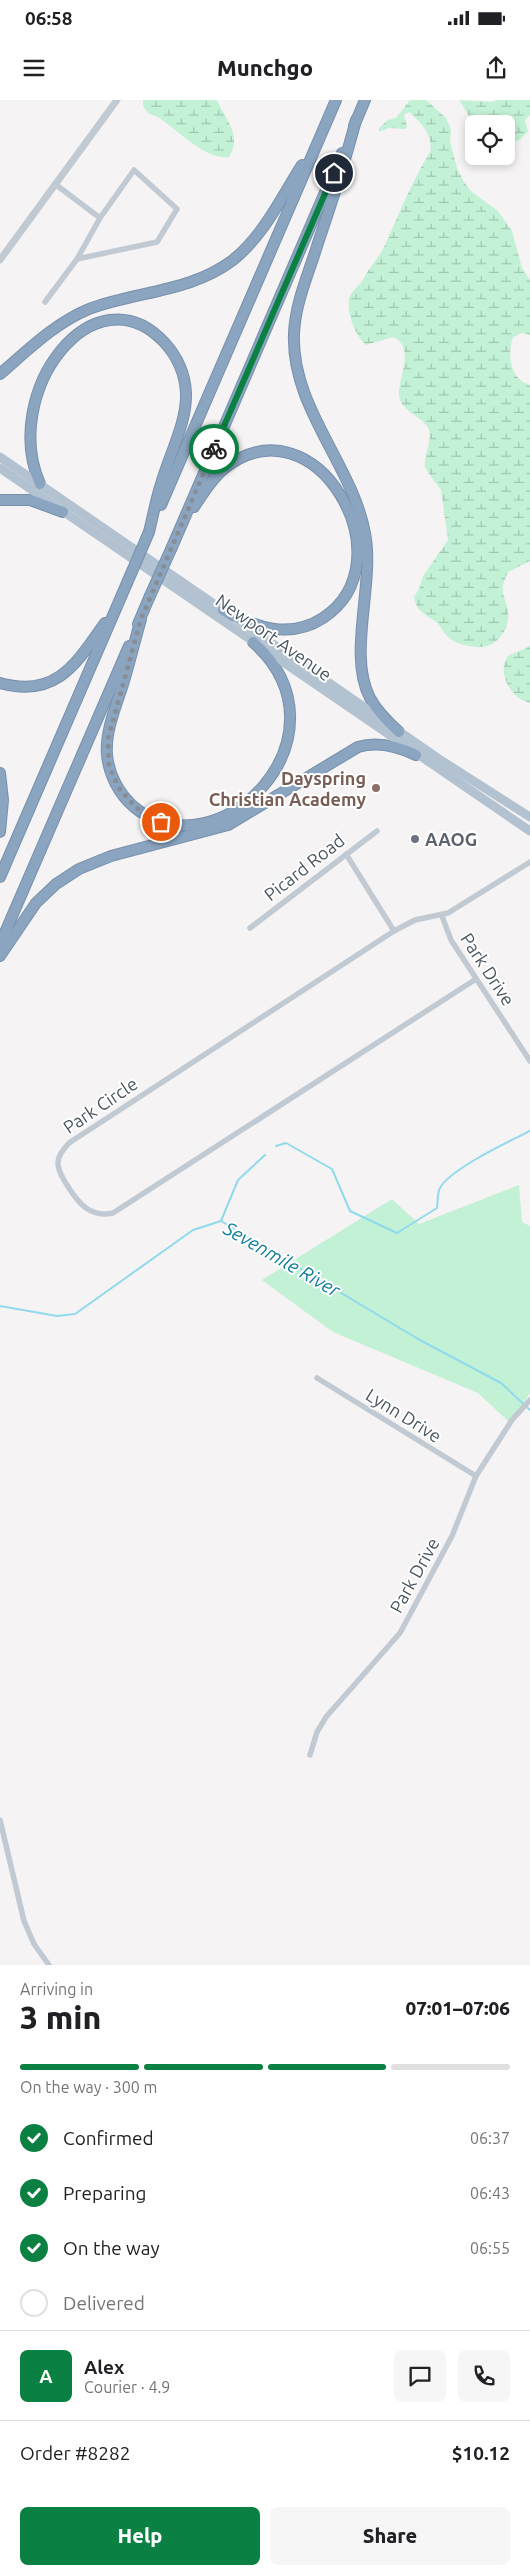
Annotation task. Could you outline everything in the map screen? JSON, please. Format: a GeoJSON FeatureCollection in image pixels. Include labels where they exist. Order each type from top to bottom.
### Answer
{"type":"FeatureCollection","features":[{"type":"Feature","properties":{"kind":"highway"},"geometry":{"type":"LineString","coordinates":[[0,877],[336,100]]}},
{"type":"Feature","properties":{"kind":"highway"},"geometry":{"type":"LineString","coordinates":[[0,944],[365,100]]}},
{"type":"Feature","properties":{"kind":"highway"},"geometry":{"type":"LineString","coordinates":[[356,120],[342,172],[299,302],[294,347],[304,389],[357,505],[365,532],[368,570],[361,664],[364,684],[377,709],[399,732]]}},
{"type":"Feature","properties":{"kind":"highway"},"geometry":{"type":"LineString","coordinates":[[0,374],[55,328],[82,312],[194,282],[233,260],[266,223],[319,139]]}},
{"type":"Feature","properties":{"kind":"highway"},"geometry":{"type":"LineString","coordinates":[[42,352],[75,328],[92,321],[109,319],[126,321],[147,329],[161,339],[175,356],[184,380],[185,407],[160,484],[149,532]]}},
{"type":"Feature","properties":{"kind":"highway"},"geometry":{"type":"LineString","coordinates":[[182,524],[220,472],[239,459],[261,453],[284,453],[308,461],[327,475],[343,500],[354,530],[357,563],[348,590],[330,612],[308,626],[285,630],[257,626],[223,610]]}},
{"type":"Feature","properties":{"kind":"highway"},"geometry":{"type":"LineString","coordinates":[[19,456],[40,484]]}},
{"type":"Feature","properties":{"kind":"highway"},"geometry":{"type":"LineString","coordinates":[[0,500],[30,500],[63,512]]}},
{"type":"Feature","properties":{"kind":"highway"},"geometry":{"type":"LineString","coordinates":[[0,683],[31,686],[47,682],[64,674],[81,658],[116,608]]}},
{"type":"Feature","properties":{"kind":"highway"},"geometry":{"type":"LineString","coordinates":[[141,619],[108,734],[107,757],[114,780],[127,800],[146,815],[167,823],[195,824],[212,820],[233,811],[260,790],[279,762],[289,729],[289,699],[278,670],[252,642]]}},
{"type":"Feature","properties":{"kind":"highway"},"geometry":{"type":"LineString","coordinates":[[0,956],[41,898],[62,880],[86,865],[117,854],[228,824],[358,747],[373,744],[388,745],[416,755]]}},
{"type":"Feature","properties":{"kind":"highway"},"geometry":{"type":"LineString","coordinates":[[0,773],[3,800],[0,832]]}},
{"type":"Feature","properties":{"kind":"main road","name":"Newport Avenue"},"geometry":{"type":"LineString","coordinates":[[0,457],[399,732],[530,817]]}},
{"type":"Feature","properties":{"kind":"main road","name":"Newport Avenue"},"geometry":{"type":"LineString","coordinates":[[0,468],[416,755],[530,831]]}},
{"type":"Feature","properties":{"kind":"street"},"geometry":{"type":"LineString","coordinates":[[0,260],[117,100]]}},
{"type":"Feature","properties":{"kind":"street"},"geometry":{"type":"LineString","coordinates":[[45,302],[77,259],[100,218],[134,170],[177,210],[157,242],[77,259]]}},
{"type":"Feature","properties":{"kind":"street"},"geometry":{"type":"LineString","coordinates":[[55,184],[100,218]]}},
{"type":"Feature","properties":{"kind":"street","name":"Picard Road"},"geometry":{"type":"LineString","coordinates":[[250,928],[377,831]]}},
{"type":"Feature","properties":{"kind":"street"},"geometry":{"type":"LineString","coordinates":[[346,854],[394,931]]}},
{"type":"Feature","properties":{"kind":"street","name":"Park Circle"},"geometry":{"type":"LineString","coordinates":[[476,980],[113,1214],[94,1213],[85,1208],[75,1198],[59,1172],[58,1164],[62,1150],[69,1143],[394,931],[415,920],[442,916],[530,862]]}},
{"type":"Feature","properties":{"kind":"street","name":"Park Drive"},"geometry":{"type":"LineString","coordinates":[[442,916],[451,940],[530,1061]]}},
{"type":"Feature","properties":{"kind":"street","name":"Lynn Drive"},"geometry":{"type":"LineString","coordinates":[[317,1378],[476,1476]]}},
{"type":"Feature","properties":{"kind":"street","name":"Park Drive"},"geometry":{"type":"LineString","coordinates":[[310,1755],[316,1732],[326,1717],[400,1633],[452,1536],[476,1476],[512,1420],[530,1400]]}},
{"type":"Feature","properties":{"kind":"street"},"geometry":{"type":"LineString","coordinates":[[0,1820],[24,1920],[34,1944],[49,1965]]}},
{"type":"Feature","properties":{"kind":"green space"},"geometry":{"type":"Polygon","coordinates":[[[143,100],[217,100],[233,135],[233,149],[229,157],[211,154],[192,143],[158,117],[149,114],[143,106],[143,100]]]}},
{"type":"Feature","properties":{"kind":"green space"},"geometry":{"type":"Polygon","coordinates":[[[410,100],[426,100],[446,118],[451,129],[450,141],[457,168],[464,182],[472,192],[498,211],[512,231],[522,268],[530,280],[530,335],[522,333],[513,337],[510,358],[518,378],[530,385],[530,561],[508,572],[503,588],[508,609],[507,626],[495,642],[483,647],[463,645],[455,642],[445,634],[437,623],[422,612],[415,602],[414,597],[423,576],[448,540],[441,490],[425,468],[430,436],[429,431],[424,422],[406,408],[400,400],[399,388],[405,355],[400,342],[393,337],[366,345],[355,330],[349,312],[350,296],[383,249],[423,163],[430,152],[430,140],[425,129],[409,112],[404,115],[407,127],[405,129],[389,128],[379,132],[379,128],[388,120],[396,118],[410,100]]]}},
{"type":"Feature","properties":{"kind":"green space"},"geometry":{"type":"Polygon","coordinates":[[[459,100],[492,102],[496,100],[530,100],[530,115],[525,120],[528,132],[518,141],[515,140],[515,115],[468,115],[459,100]]]}},
{"type":"Feature","properties":{"kind":"green space"},"geometry":{"type":"Polygon","coordinates":[[[530,646],[530,703],[517,697],[512,691],[507,684],[504,670],[508,656],[530,646]]]}},
{"type":"Feature","properties":{"kind":"green space"},"geometry":{"type":"Polygon","coordinates":[[[519,1185],[522,1222],[530,1226],[530,1393],[511,1424],[478,1393],[333,1332],[262,1280],[392,1199],[419,1224],[519,1185]]]}},
{"type":"Feature","properties":{"kind":"waterway"},"geometry":{"type":"LineString","coordinates":[[276,1146],[286,1143],[332,1169],[350,1211],[397,1233],[437,1208],[440,1188],[455,1172],[495,1148],[530,1131]]}},
{"type":"Feature","properties":{"kind":"waterway"},"geometry":{"type":"LineString","coordinates":[[221,1221],[238,1180],[265,1155]]}},
{"type":"Feature","properties":{"kind":"waterway","name":"Sevenmile River"},"geometry":{"type":"LineString","coordinates":[[0,1306],[57,1316],[75,1314],[193,1230],[221,1221],[418,1339],[501,1383],[530,1410]]}},
{"type":"Feature","properties":{"kind":"way so far"},"geometry":{"type":"LineString","coordinates":[[161,822],[131,805],[120,790],[109,766],[108,739],[141,619],[214,449]]}},
{"type":"Feature","properties":{"kind":"place","name":"Dayspring Christian Academy"},"geometry":{"type":"Point","coordinates":[376,788]}},
{"type":"Feature","properties":{"kind":"place","name":"AAOG"},"geometry":{"type":"Point","coordinates":[415,839]}},
{"type":"Feature","properties":{"kind":"route"},"geometry":{"type":"LineString","coordinates":[[214,449],[334,173]]}}]}
